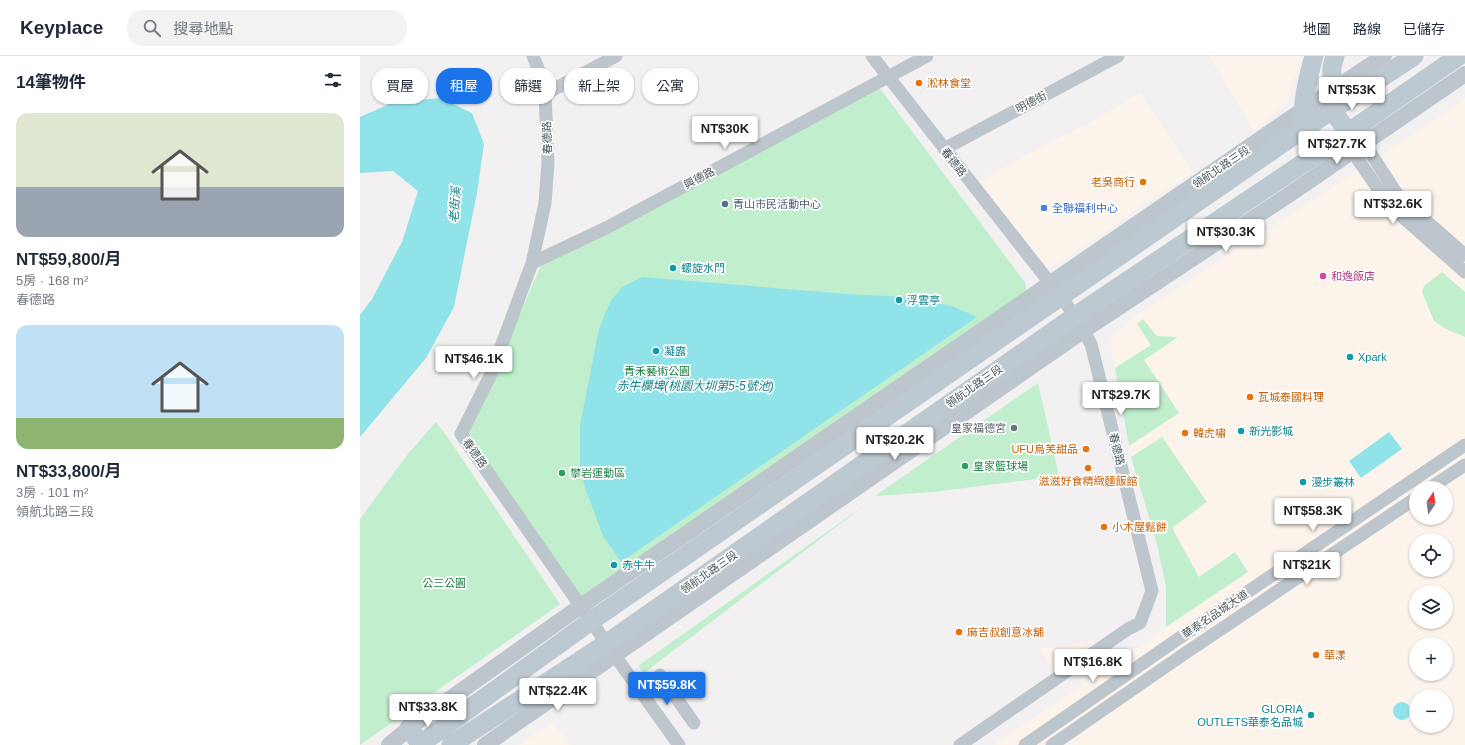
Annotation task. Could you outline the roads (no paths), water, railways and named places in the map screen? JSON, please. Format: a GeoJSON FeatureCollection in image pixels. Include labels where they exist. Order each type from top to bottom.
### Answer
{"type":"FeatureCollection","features":[{"type":"Feature","properties":{"kind":"main road"},"geometry":{"type":"LineString","coordinates":[[1314,56],[1307,80],[1305,118],[1323,150]]}},
{"type":"Feature","properties":{"kind":"main road"},"geometry":{"type":"LineString","coordinates":[[1336,56],[1332,67],[1332,101],[1355,142]]}},
{"type":"Feature","properties":{"kind":"main road","name":"領航北路三段"},"geometry":{"type":"LineString","coordinates":[[420,745],[1056,290],[1305,118],[1332,101],[1414,56]]}},
{"type":"Feature","properties":{"kind":"main road","name":"領航北路三段"},"geometry":{"type":"LineString","coordinates":[[451,745],[611,649],[1079,324],[1323,150],[1355,142],[1459,56]]}},
{"type":"Feature","properties":{"kind":"main road"},"geometry":{"type":"LineString","coordinates":[[410,728],[420,745]]}},
{"type":"Feature","properties":{"kind":"street","name":"春德路"},"geometry":{"type":"LineString","coordinates":[[533,56],[538,68]]}},
{"type":"Feature","properties":{"kind":"street"},"geometry":{"type":"LineString","coordinates":[[556,89],[616,56]]}},
{"type":"Feature","properties":{"kind":"street","name":"春德路"},"geometry":{"type":"LineString","coordinates":[[872,56],[1056,290],[1091,344],[1152,591],[1140,623],[1128,629],[960,745]]}},
{"type":"Feature","properties":{"kind":"street","name":"興德路"},"geometry":{"type":"LineString","coordinates":[[532,263],[606,228],[927,56]]}},
{"type":"Feature","properties":{"kind":"street","name":"明德街"},"geometry":{"type":"LineString","coordinates":[[944,149],[1118,56]]}},
{"type":"Feature","properties":{"kind":"street","name":"領航北路三段"},"geometry":{"type":"LineString","coordinates":[[1332,101],[1384,56]]}},
{"type":"Feature","properties":{"kind":"street","name":"領航北路三段"},"geometry":{"type":"LineString","coordinates":[[1079,324],[1355,142],[1465,74]]}},
{"type":"Feature","properties":{"kind":"street","name":"春德路"},"geometry":{"type":"LineString","coordinates":[[546,104],[548,163],[546,204],[532,263],[491,374],[461,434],[591,622],[679,745]]}},
{"type":"Feature","properties":{"kind":"street"},"geometry":{"type":"LineString","coordinates":[[1355,142],[1400,197],[1465,255]]}},
{"type":"Feature","properties":{"kind":"street"},"geometry":{"type":"LineString","coordinates":[[1355,142],[1390,206],[1465,272]]}},
{"type":"Feature","properties":{"kind":"street","name":"領航北路三段"},"geometry":{"type":"LineString","coordinates":[[389,745],[410,728],[581,606],[1056,290]]}},
{"type":"Feature","properties":{"kind":"street","name":"華泰名品城大道"},"geometry":{"type":"LineString","coordinates":[[1025,745],[1175,641],[1465,445]]}},
{"type":"Feature","properties":{"kind":"street"},"geometry":{"type":"LineString","coordinates":[[1440,481],[1465,464]]}},
{"type":"Feature","properties":{"kind":"street","name":"華泰名品城大道"},"geometry":{"type":"LineString","coordinates":[[1052,745],[1409,503]]}},
{"type":"Feature","properties":{"kind":"street","name":"領航北路三段"},"geometry":{"type":"LineString","coordinates":[[485,745],[611,649]]}},
{"type":"Feature","properties":{"kind":"street"},"geometry":{"type":"LineString","coordinates":[[660,675],[694,723]]}},
{"type":"Feature","properties":{"kind":"water","name":"老街溪"},"geometry":{"type":"Polygon","coordinates":[[[436,98],[436,104],[453,104],[472,113],[484,144],[477,193],[454,307],[426,358],[360,437],[360,315],[372,299],[402,242],[418,191],[393,171],[360,173],[360,117],[389,104],[428,104],[428,99],[436,98]]]}},
{"type":"Feature","properties":{"kind":"water","name":"赤牛欄埤(桃園大圳第5-5號池)"},"geometry":{"type":"Polygon","coordinates":[[[642,277],[847,294],[907,297],[952,306],[977,317],[621,562],[603,536],[585,488],[580,464],[580,425],[599,329],[606,311],[612,299],[622,287],[642,277]]]}},
{"type":"Feature","properties":{"kind":"water"},"geometry":{"type":"Polygon","coordinates":[[[1389,432],[1402,449],[1361,478],[1349,461],[1389,432]]]}},
{"type":"Feature","properties":{"kind":"water"},"geometry":{"type":"Polygon","coordinates":[[[1402,702],[1408,705],[1408,717],[1402,720],[1396,717],[1393,711],[1396,705],[1402,702]]]}},
{"type":"Feature","properties":{"kind":"place","name":"淞林食堂"},"geometry":{"type":"Point","coordinates":[919,83]}},
{"type":"Feature","properties":{"kind":"place","name":"老吳商行"},"geometry":{"type":"Point","coordinates":[1143,182]}},
{"type":"Feature","properties":{"kind":"place","name":"青山市民活動中心"},"geometry":{"type":"Point","coordinates":[725,204]}},
{"type":"Feature","properties":{"kind":"place","name":"全聯福利中心"},"geometry":{"type":"Point","coordinates":[1044,208]}},
{"type":"Feature","properties":{"kind":"place","name":"螺旋水門"},"geometry":{"type":"Point","coordinates":[673,268]}},
{"type":"Feature","properties":{"kind":"place","name":"和逸飯店"},"geometry":{"type":"Point","coordinates":[1323,276]}},
{"type":"Feature","properties":{"kind":"place","name":"浮雲亭"},"geometry":{"type":"Point","coordinates":[899,300]}},
{"type":"Feature","properties":{"kind":"place","name":"凝露"},"geometry":{"type":"Point","coordinates":[656,351]}},
{"type":"Feature","properties":{"kind":"place","name":"Xpark"},"geometry":{"type":"Point","coordinates":[1350,357]}},
{"type":"Feature","properties":{"kind":"place","name":"瓦城泰國料理"},"geometry":{"type":"Point","coordinates":[1250,397]}},
{"type":"Feature","properties":{"kind":"place","name":"皇家福德宮"},"geometry":{"type":"Point","coordinates":[1014,428]}},
{"type":"Feature","properties":{"kind":"place","name":"新光影城"},"geometry":{"type":"Point","coordinates":[1241,431]}},
{"type":"Feature","properties":{"kind":"place","name":"韓虎嘯"},"geometry":{"type":"Point","coordinates":[1185,433]}},
{"type":"Feature","properties":{"kind":"place","name":"UFU烏芙甜品"},"geometry":{"type":"Point","coordinates":[1086,449]}},
{"type":"Feature","properties":{"kind":"place","name":"皇家籃球場"},"geometry":{"type":"Point","coordinates":[965,466]}},
{"type":"Feature","properties":{"kind":"place","name":"滋滋好食精緻麵飯館"},"geometry":{"type":"Point","coordinates":[1088,468]}},
{"type":"Feature","properties":{"kind":"place","name":"攀岩運動區"},"geometry":{"type":"Point","coordinates":[562,473]}},
{"type":"Feature","properties":{"kind":"place","name":"漫步叢林"},"geometry":{"type":"Point","coordinates":[1303,482]}},
{"type":"Feature","properties":{"kind":"place","name":"小木屋鬆餅"},"geometry":{"type":"Point","coordinates":[1104,527]}},
{"type":"Feature","properties":{"kind":"place","name":"赤牛牛"},"geometry":{"type":"Point","coordinates":[614,565]}},
{"type":"Feature","properties":{"kind":"place","name":"麻吉叔創意冰舖"},"geometry":{"type":"Point","coordinates":[959,632]}},
{"type":"Feature","properties":{"kind":"place","name":"華漾"},"geometry":{"type":"Point","coordinates":[1316,655]}},
{"type":"Feature","properties":{"kind":"place","name":"GLORIA OUTLETS華泰名品城"},"geometry":{"type":"Point","coordinates":[1311,715]}},
{"type":"Feature","properties":{"kind":"park label","name":"青禾藝術公園"},"geometry":{"type":"Point","coordinates":[657,371]}},
{"type":"Feature","properties":{"kind":"park label","name":"公三公園"},"geometry":{"type":"Point","coordinates":[444,583]}}]}
